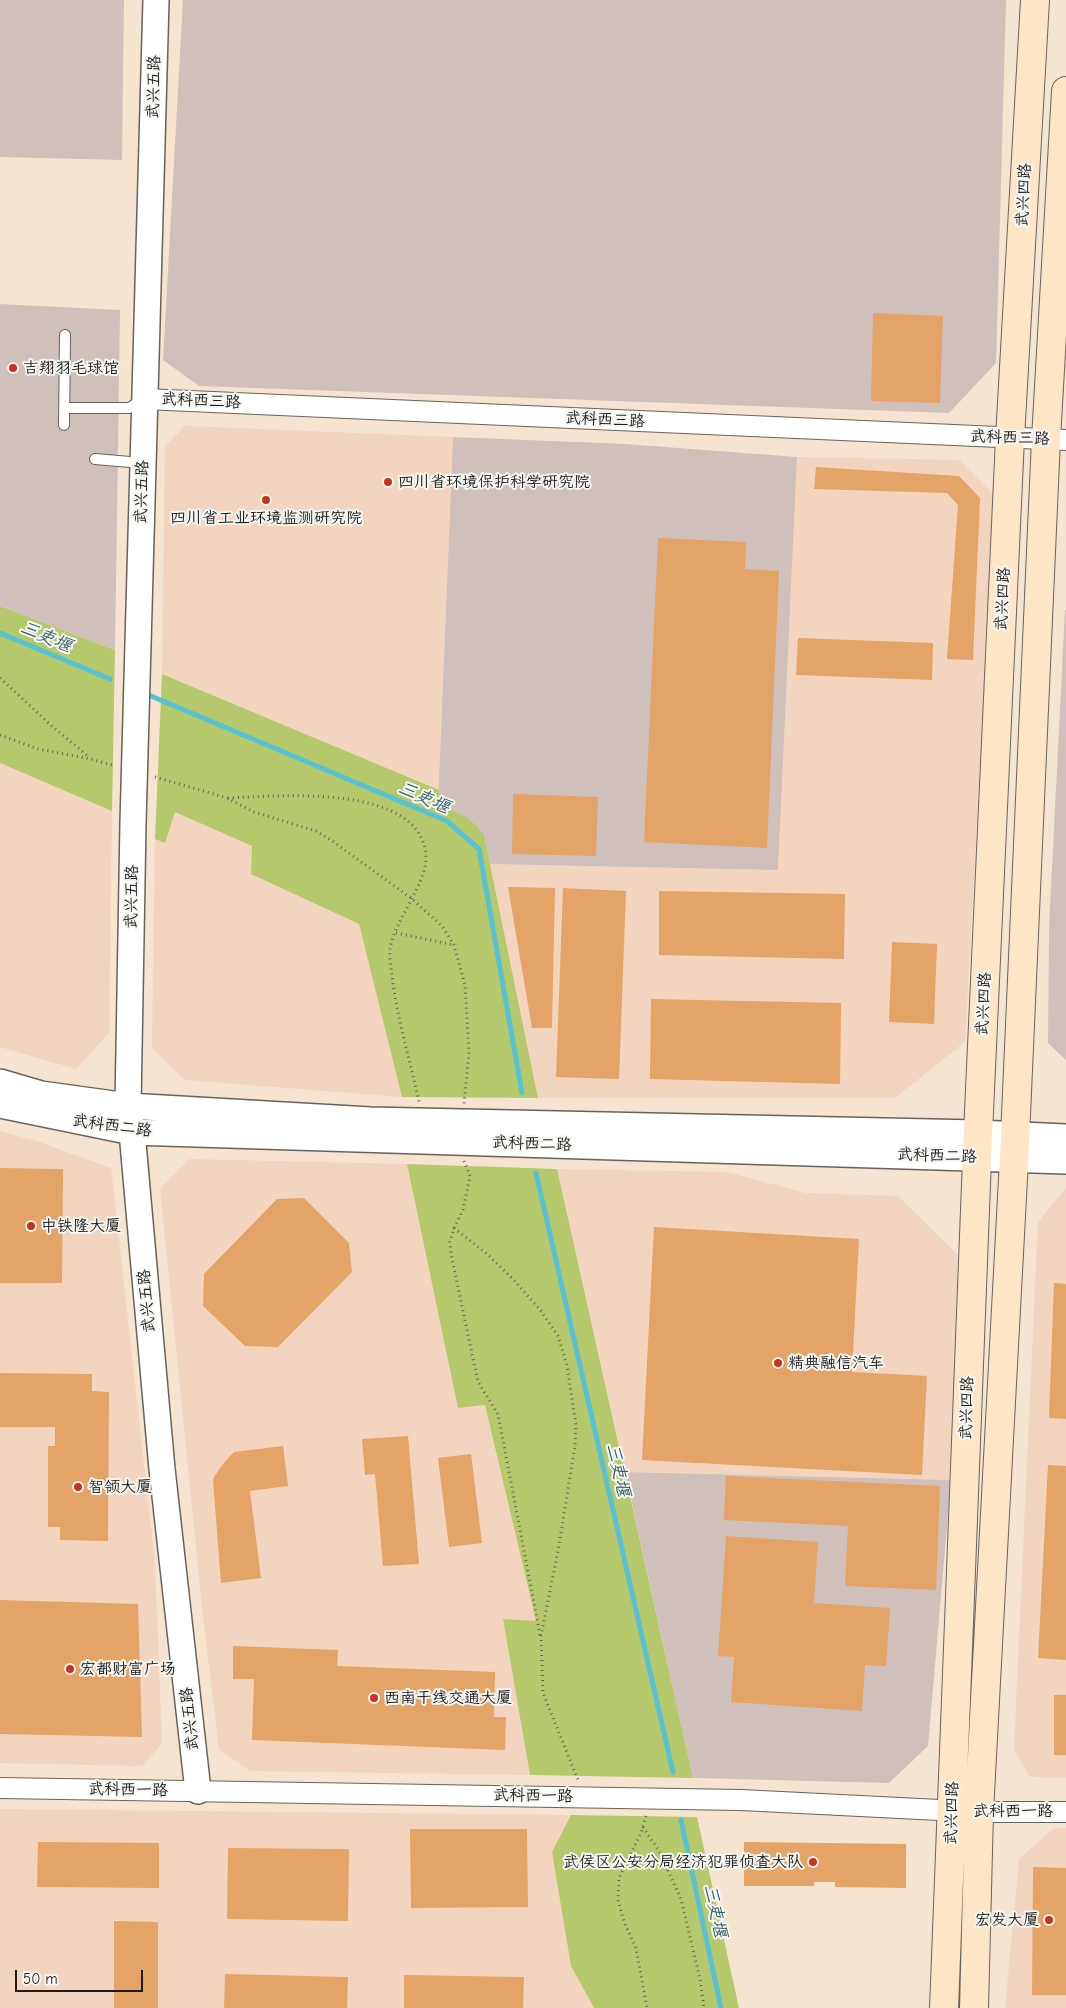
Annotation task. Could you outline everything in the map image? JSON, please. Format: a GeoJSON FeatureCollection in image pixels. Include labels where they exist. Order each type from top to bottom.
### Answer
{"type":"FeatureCollection","features":[{"type":"Feature","properties":{"kind":"main road","name":"武兴四路"},"geometry":{"type":"LineString","coordinates":[[944,2008],[978,1145],[1010,438],[1035,0]]}},
{"type":"Feature","properties":{"kind":"main road","name":"武兴四路"},"geometry":{"type":"LineString","coordinates":[[974,2008],[979,1812],[1056,440],[1066,91]]}},
{"type":"Feature","properties":{"kind":"street","name":"武兴五路"},"geometry":{"type":"LineString","coordinates":[[156,0],[134,771],[128,1106],[132,1132],[162,1469],[198,1791]]}},
{"type":"Feature","properties":{"kind":"street","name":"武科西三路"},"geometry":{"type":"LineString","coordinates":[[145,399],[1056,440]]}},
{"type":"Feature","properties":{"kind":"street","name":"武科西二路"},"geometry":{"type":"LineString","coordinates":[[0,1082],[41,1094],[128,1106],[370,1120],[424,1121],[457,1132]]}},
{"type":"Feature","properties":{"kind":"street","name":"武科西二路"},"geometry":{"type":"LineString","coordinates":[[0,1105],[132,1132],[457,1132],[978,1145],[1015,1148],[1066,1161]]}},
{"type":"Feature","properties":{"kind":"street","name":"武科西二路"},"geometry":{"type":"LineString","coordinates":[[1015,1148],[1066,1137]]}},
{"type":"Feature","properties":{"kind":"street","name":"武科西一路"},"geometry":{"type":"LineString","coordinates":[[0,1788],[741,1800],[979,1812],[1066,1812]]}},
{"type":"Feature","properties":{"kind":"lane"},"geometry":{"type":"LineString","coordinates":[[64,425],[65,335]]}},
{"type":"Feature","properties":{"kind":"lane"},"geometry":{"type":"LineString","coordinates":[[64,408],[129,408],[145,399]]}},
{"type":"Feature","properties":{"kind":"lane"},"geometry":{"type":"LineString","coordinates":[[95,459],[143,463]]}},
{"type":"Feature","properties":{"kind":"path"},"geometry":{"type":"LineString","coordinates":[[0,678],[91,759]]}},
{"type":"Feature","properties":{"kind":"path"},"geometry":{"type":"LineString","coordinates":[[0,735],[38,749],[91,759],[227,798],[254,812],[316,832],[331,840],[411,898],[442,926],[454,945],[465,985],[469,1052],[457,1132],[464,1161],[470,1176],[463,1210],[454,1228],[450,1242],[451,1254],[478,1382],[498,1414],[541,1636],[543,1693],[585,1797]]}},
{"type":"Feature","properties":{"kind":"path"},"geometry":{"type":"LineString","coordinates":[[227,798],[288,796],[352,800],[391,810],[406,818],[415,828],[426,858],[423,871],[390,950],[395,998],[424,1121]]}},
{"type":"Feature","properties":{"kind":"path"},"geometry":{"type":"LineString","coordinates":[[396,933],[454,945]]}},
{"type":"Feature","properties":{"kind":"path"},"geometry":{"type":"LineString","coordinates":[[454,1228],[488,1254],[541,1311],[558,1336],[567,1365],[576,1426],[558,1551],[541,1636]]}},
{"type":"Feature","properties":{"kind":"path"},"geometry":{"type":"LineString","coordinates":[[647,2008],[636,1948],[624,1922],[618,1900],[619,1878],[643,1827],[650,1799]]}},
{"type":"Feature","properties":{"kind":"path"},"geometry":{"type":"LineString","coordinates":[[643,1827],[659,1851],[681,1899],[700,1979],[704,2008]]}},
{"type":"Feature","properties":{"kind":"shaded area"},"geometry":{"type":"Polygon","coordinates":[[[0,0],[124,0],[122,160],[0,157],[0,0]]]}},
{"type":"Feature","properties":{"kind":"shaded area"},"geometry":{"type":"Polygon","coordinates":[[[183,0],[1006,0],[996,363],[949,413],[199,386],[163,360],[183,0]]]}},
{"type":"Feature","properties":{"kind":"shaded area"},"geometry":{"type":"Polygon","coordinates":[[[0,304],[120,310],[115,650],[0,606],[0,304]]]}},
{"type":"Feature","properties":{"kind":"shaded area"},"geometry":{"type":"Polygon","coordinates":[[[185,426],[453,437],[439,790],[162,674],[165,446],[185,426]]]}},
{"type":"Feature","properties":{"kind":"shaded area"},"geometry":{"type":"Polygon","coordinates":[[[453,437],[625,444],[797,457],[778,870],[490,864],[484,835],[438,806],[453,437]]]}},
{"type":"Feature","properties":{"kind":"shaded area"},"geometry":{"type":"Polygon","coordinates":[[[797,457],[959,460],[995,496],[965,1042],[895,1098],[538,1098],[490,864],[778,870],[797,457]]]}},
{"type":"Feature","properties":{"kind":"shaded area"},"geometry":{"type":"Polygon","coordinates":[[[1065,610],[1066,1060],[1048,1043],[1049,928],[1065,610]]]}},
{"type":"Feature","properties":{"kind":"shaded area"},"geometry":{"type":"Polygon","coordinates":[[[0,763],[112,811],[109,1033],[76,1069],[0,1047],[0,763]]]}},
{"type":"Feature","properties":{"kind":"shaded area"},"geometry":{"type":"Polygon","coordinates":[[[175,811],[252,846],[251,874],[359,924],[402,1097],[185,1080],[152,1048],[155,839],[165,843],[175,811]]]}},
{"type":"Feature","properties":{"kind":"shaded area"},"geometry":{"type":"Polygon","coordinates":[[[0,1131],[37,1141],[111,1168],[155,1562],[162,1744],[142,1766],[0,1763],[0,1131]]]}},
{"type":"Feature","properties":{"kind":"shaded area"},"geometry":{"type":"Polygon","coordinates":[[[189,1159],[407,1164],[458,1408],[485,1405],[536,1622],[503,1620],[530,1775],[250,1771],[219,1749],[203,1616],[160,1189],[189,1159]]]}},
{"type":"Feature","properties":{"kind":"shaded area","name":"精典融信汽车"},"geometry":{"type":"Polygon","coordinates":[[[557,1169],[727,1172],[806,1193],[898,1196],[958,1255],[951,1480],[625,1472],[557,1169]]]}},
{"type":"Feature","properties":{"kind":"shaded area"},"geometry":{"type":"Polygon","coordinates":[[[1066,1188],[1066,1778],[1030,1777],[1014,1749],[1038,1222],[1066,1188]]]}},
{"type":"Feature","properties":{"kind":"shaded area"},"geometry":{"type":"Polygon","coordinates":[[[625,1472],[951,1480],[928,1746],[889,1783],[693,1778],[625,1472]]]}},
{"type":"Feature","properties":{"kind":"shaded area"},"geometry":{"type":"Polygon","coordinates":[[[0,1809],[571,1815],[552,1852],[571,1966],[594,2008],[0,2008],[0,1809]]]}},
{"type":"Feature","properties":{"kind":"shaded area"},"geometry":{"type":"Polygon","coordinates":[[[1054,1828],[1066,1828],[1066,2008],[1005,2008],[1019,1859],[1054,1828]]]}},
{"type":"Feature","properties":{"kind":"green space"},"geometry":{"type":"Polygon","coordinates":[[[0,606],[115,650],[112,811],[0,763],[0,606]]]}},
{"type":"Feature","properties":{"kind":"green space"},"geometry":{"type":"Polygon","coordinates":[[[162,674],[439,790],[438,806],[464,816],[474,823],[484,835],[538,1098],[402,1097],[359,924],[251,874],[252,846],[175,812],[165,843],[155,839],[162,674]]]}},
{"type":"Feature","properties":{"kind":"green space"},"geometry":{"type":"Polygon","coordinates":[[[407,1164],[557,1169],[693,1778],[530,1775],[503,1619],[536,1621],[485,1405],[458,1408],[407,1164]]]}},
{"type":"Feature","properties":{"kind":"green space"},"geometry":{"type":"Polygon","coordinates":[[[571,1815],[697,1817],[739,2008],[594,2008],[571,1966],[552,1852],[571,1815]]]}},
{"type":"Feature","properties":{"kind":"building"},"geometry":{"type":"Polygon","coordinates":[[[873,313],[943,316],[940,403],[871,401],[873,313]]]}},
{"type":"Feature","properties":{"kind":"building"},"geometry":{"type":"Polygon","coordinates":[[[816,467],[959,476],[980,498],[973,660],[947,659],[958,505],[947,493],[814,489],[816,467]]]}},
{"type":"Feature","properties":{"kind":"building"},"geometry":{"type":"Polygon","coordinates":[[[658,538],[746,542],[745,569],[779,571],[767,848],[644,842],[658,538]]]}},
{"type":"Feature","properties":{"kind":"building"},"geometry":{"type":"Polygon","coordinates":[[[798,638],[933,643],[932,680],[796,675],[798,638]]]}},
{"type":"Feature","properties":{"kind":"building"},"geometry":{"type":"Polygon","coordinates":[[[513,794],[598,797],[596,856],[512,854],[513,794]]]}},
{"type":"Feature","properties":{"kind":"building"},"geometry":{"type":"Polygon","coordinates":[[[508,887],[555,888],[552,1028],[532,1028],[508,887]]]}},
{"type":"Feature","properties":{"kind":"building"},"geometry":{"type":"Polygon","coordinates":[[[563,888],[626,891],[619,1079],[556,1077],[563,888]]]}},
{"type":"Feature","properties":{"kind":"building"},"geometry":{"type":"Polygon","coordinates":[[[659,891],[845,894],[844,959],[659,955],[659,891]]]}},
{"type":"Feature","properties":{"kind":"building"},"geometry":{"type":"Polygon","coordinates":[[[892,942],[937,944],[934,1024],[889,1022],[892,942]]]}},
{"type":"Feature","properties":{"kind":"building"},"geometry":{"type":"Polygon","coordinates":[[[651,999],[841,1003],[840,1084],[650,1079],[651,999]]]}},
{"type":"Feature","properties":{"kind":"building","name":"中铁隆大厦"},"geometry":{"type":"Polygon","coordinates":[[[0,1168],[63,1169],[62,1283],[0,1283],[0,1168]]]}},
{"type":"Feature","properties":{"kind":"building"},"geometry":{"type":"Polygon","coordinates":[[[304,1198],[349,1243],[352,1272],[278,1347],[245,1346],[203,1306],[204,1274],[277,1199],[304,1198]]]}},
{"type":"Feature","properties":{"kind":"building"},"geometry":{"type":"Polygon","coordinates":[[[654,1227],[859,1239],[852,1372],[927,1376],[922,1475],[642,1460],[654,1227]]]}},
{"type":"Feature","properties":{"kind":"building"},"geometry":{"type":"Polygon","coordinates":[[[1054,1283],[1066,1284],[1066,1419],[1049,1418],[1054,1283]]]}},
{"type":"Feature","properties":{"kind":"building","name":"智领大厦"},"geometry":{"type":"Polygon","coordinates":[[[0,1373],[92,1374],[92,1391],[109,1392],[108,1541],[60,1540],[60,1527],[48,1527],[48,1446],[55,1446],[55,1427],[0,1427],[0,1373]]]}},
{"type":"Feature","properties":{"kind":"building"},"geometry":{"type":"Polygon","coordinates":[[[408,1436],[419,1564],[383,1566],[375,1474],[365,1475],[362,1439],[408,1436]]]}},
{"type":"Feature","properties":{"kind":"building"},"geometry":{"type":"Polygon","coordinates":[[[283,1446],[288,1486],[250,1491],[261,1578],[221,1583],[214,1477],[234,1452],[283,1446]]]}},
{"type":"Feature","properties":{"kind":"building"},"geometry":{"type":"Polygon","coordinates":[[[471,1454],[482,1543],[449,1547],[438,1458],[471,1454]]]}},
{"type":"Feature","properties":{"kind":"building"},"geometry":{"type":"Polygon","coordinates":[[[1048,1465],[1066,1466],[1066,1660],[1038,1658],[1048,1465]]]}},
{"type":"Feature","properties":{"kind":"building"},"geometry":{"type":"Polygon","coordinates":[[[726,1476],[940,1486],[936,1590],[845,1586],[848,1526],[724,1520],[726,1476]]]}},
{"type":"Feature","properties":{"kind":"building"},"geometry":{"type":"Polygon","coordinates":[[[726,1536],[818,1542],[814,1603],[890,1608],[886,1666],[865,1665],[862,1711],[731,1702],[734,1657],[718,1656],[726,1536]]]}},
{"type":"Feature","properties":{"kind":"building","name":"宏都财富广场"},"geometry":{"type":"Polygon","coordinates":[[[0,1600],[138,1604],[142,1737],[0,1734],[0,1600]]]}},
{"type":"Feature","properties":{"kind":"building","name":"西南干线交通大厦"},"geometry":{"type":"Polygon","coordinates":[[[233,1646],[338,1650],[337,1666],[495,1672],[494,1717],[506,1717],[505,1750],[252,1740],[254,1679],[233,1679],[233,1646]]]}},
{"type":"Feature","properties":{"kind":"building"},"geometry":{"type":"Polygon","coordinates":[[[1054,1695],[1066,1695],[1066,1755],[1054,1755],[1054,1695]]]}},
{"type":"Feature","properties":{"kind":"building"},"geometry":{"type":"Polygon","coordinates":[[[410,1829],[527,1829],[528,1907],[411,1908],[410,1829]]]}},
{"type":"Feature","properties":{"kind":"building"},"geometry":{"type":"Polygon","coordinates":[[[38,1842],[159,1843],[159,1888],[37,1887],[38,1842]]]}},
{"type":"Feature","properties":{"kind":"building"},"geometry":{"type":"Polygon","coordinates":[[[744,1842],[906,1844],[906,1888],[835,1887],[835,1882],[814,1882],[814,1886],[744,1886],[744,1842]]]}},
{"type":"Feature","properties":{"kind":"building"},"geometry":{"type":"Polygon","coordinates":[[[228,1848],[349,1849],[348,1921],[227,1919],[228,1848]]]}},
{"type":"Feature","properties":{"kind":"building","name":"宏发大厦"},"geometry":{"type":"Polygon","coordinates":[[[1033,1867],[1066,1868],[1066,1995],[1032,1995],[1033,1867]]]}},
{"type":"Feature","properties":{"kind":"building"},"geometry":{"type":"Polygon","coordinates":[[[114,1921],[158,1922],[158,2008],[114,2008],[114,1921]]]}},
{"type":"Feature","properties":{"kind":"building"},"geometry":{"type":"Polygon","coordinates":[[[225,1974],[348,1977],[347,2008],[224,2008],[225,1974]]]}},
{"type":"Feature","properties":{"kind":"building"},"geometry":{"type":"Polygon","coordinates":[[[404,1975],[524,1977],[523,2008],[404,2008],[404,1975]]]}},
{"type":"Feature","properties":{"kind":"waterway","name":"三吏堰"},"geometry":{"type":"LineString","coordinates":[[0,633],[110,679]]}},
{"type":"Feature","properties":{"kind":"waterway","name":"三吏堰"},"geometry":{"type":"LineString","coordinates":[[151,696],[447,821],[479,849],[522,1093]]}},
{"type":"Feature","properties":{"kind":"waterway","name":"三吏堰"},"geometry":{"type":"LineString","coordinates":[[536,1173],[673,1772]]}},
{"type":"Feature","properties":{"kind":"waterway","name":"三吏堰"},"geometry":{"type":"LineString","coordinates":[[681,1820],[721,2008]]}},
{"type":"Feature","properties":{"kind":"place","name":"吉翔羽毛球馆"},"geometry":{"type":"Point","coordinates":[13,368]}},
{"type":"Feature","properties":{"kind":"place","name":"四川省环境保护科学研究院"},"geometry":{"type":"Point","coordinates":[388,482]}},
{"type":"Feature","properties":{"kind":"place","name":"四川省工业环境监测研究院"},"geometry":{"type":"Point","coordinates":[266,500]}},
{"type":"Feature","properties":{"kind":"place","name":"中铁隆大厦"},"geometry":{"type":"Point","coordinates":[31,1226]}},
{"type":"Feature","properties":{"kind":"place","name":"精典融信汽车"},"geometry":{"type":"Point","coordinates":[778,1363]}},
{"type":"Feature","properties":{"kind":"place","name":"智领大厦"},"geometry":{"type":"Point","coordinates":[78,1487]}},
{"type":"Feature","properties":{"kind":"place","name":"宏都财富广场"},"geometry":{"type":"Point","coordinates":[70,1669]}},
{"type":"Feature","properties":{"kind":"place","name":"西南干线交通大厦"},"geometry":{"type":"Point","coordinates":[374,1698]}},
{"type":"Feature","properties":{"kind":"place","name":"武侯区公安分局经济犯罪侦查大队"},"geometry":{"type":"Point","coordinates":[813,1862]}},
{"type":"Feature","properties":{"kind":"place","name":"宏发大厦"},"geometry":{"type":"Point","coordinates":[1049,1920]}}]}
